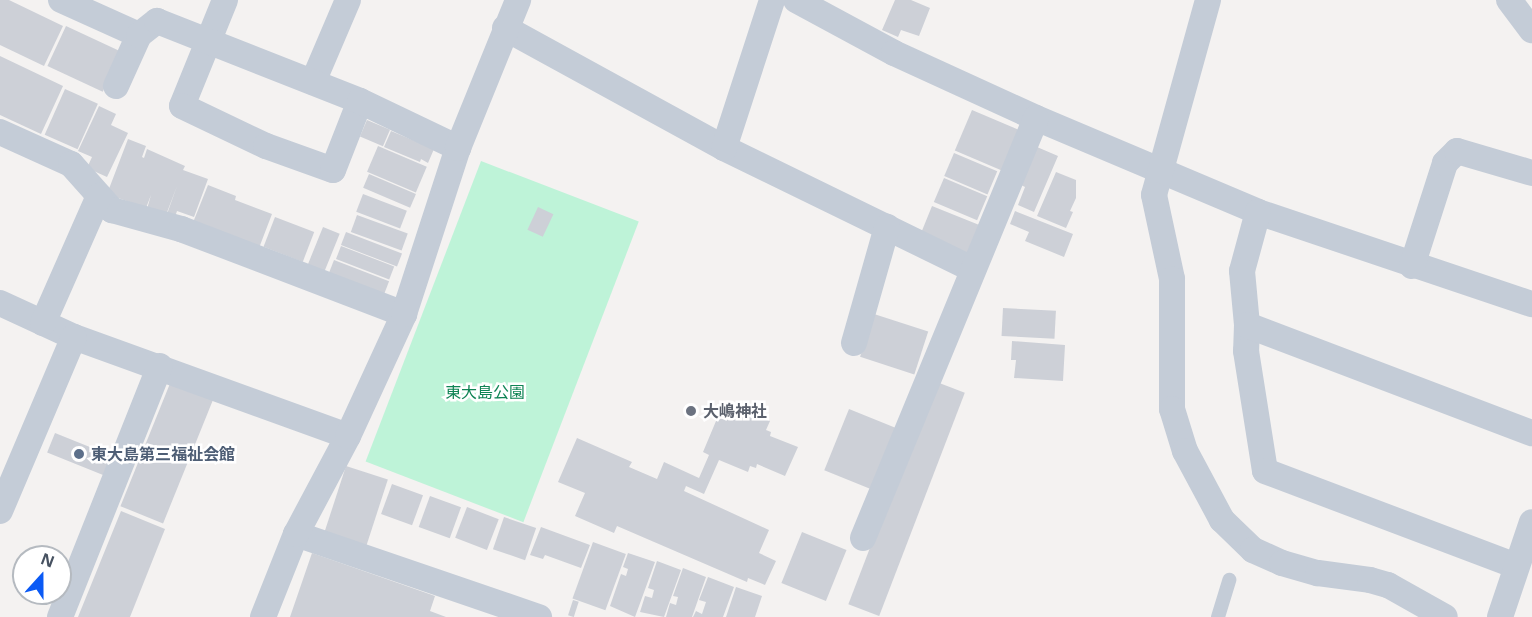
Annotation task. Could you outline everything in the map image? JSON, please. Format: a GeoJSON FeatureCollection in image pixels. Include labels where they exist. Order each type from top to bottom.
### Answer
{"type":"FeatureCollection","features":[{"type":"Feature","properties":{"kind":"street"},"geometry":{"type":"LineString","coordinates":[[61,0],[139,35]]}},
{"type":"Feature","properties":{"kind":"street"},"geometry":{"type":"LineString","coordinates":[[225,0],[182,106],[266,146],[333,170],[360,101]]}},
{"type":"Feature","properties":{"kind":"street"},"geometry":{"type":"LineString","coordinates":[[314,82],[348,0]]}},
{"type":"Feature","properties":{"kind":"street"},"geometry":{"type":"LineString","coordinates":[[263,617],[296,534],[348,436],[404,314],[458,148],[518,0]]}},
{"type":"Feature","properties":{"kind":"street"},"geometry":{"type":"LineString","coordinates":[[724,148],[772,0]]}},
{"type":"Feature","properties":{"kind":"street"},"geometry":{"type":"LineString","coordinates":[[795,0],[894,53],[1035,118],[1257,212],[1412,266],[1531,302]]}},
{"type":"Feature","properties":{"kind":"street"},"geometry":{"type":"LineString","coordinates":[[1208,0],[1154,195],[1172,279],[1172,409],[1185,451],[1222,520],[1253,550],[1282,563],[1388,585],[1445,617]]}},
{"type":"Feature","properties":{"kind":"street"},"geometry":{"type":"LineString","coordinates":[[1509,0],[1532,30]]}},
{"type":"Feature","properties":{"kind":"street"},"geometry":{"type":"LineString","coordinates":[[116,86],[139,35],[157,21],[360,101],[458,148]]}},
{"type":"Feature","properties":{"kind":"street"},"geometry":{"type":"LineString","coordinates":[[505,28],[724,148],[972,269]]}},
{"type":"Feature","properties":{"kind":"street"},"geometry":{"type":"LineString","coordinates":[[863,538],[1035,118]]}},
{"type":"Feature","properties":{"kind":"street"},"geometry":{"type":"LineString","coordinates":[[0,132],[71,164],[112,210],[181,229],[404,314]]}},
{"type":"Feature","properties":{"kind":"street"},"geometry":{"type":"LineString","coordinates":[[1412,266],[1445,163],[1457,151],[1532,173]]}},
{"type":"Feature","properties":{"kind":"street"},"geometry":{"type":"LineString","coordinates":[[43,323],[99,196]]}},
{"type":"Feature","properties":{"kind":"street"},"geometry":{"type":"LineString","coordinates":[[1257,212],[1242,272],[1247,325],[1246,351],[1265,471],[1517,566]]}},
{"type":"Feature","properties":{"kind":"street"},"geometry":{"type":"LineString","coordinates":[[854,343],[887,227]]}},
{"type":"Feature","properties":{"kind":"street"},"geometry":{"type":"LineString","coordinates":[[0,303],[74,337],[160,366],[348,436]]}},
{"type":"Feature","properties":{"kind":"street"},"geometry":{"type":"LineString","coordinates":[[1247,325],[1532,433]]}},
{"type":"Feature","properties":{"kind":"street"},"geometry":{"type":"LineString","coordinates":[[0,511],[74,337]]}},
{"type":"Feature","properties":{"kind":"street"},"geometry":{"type":"LineString","coordinates":[[60,617],[160,366]]}},
{"type":"Feature","properties":{"kind":"street"},"geometry":{"type":"LineString","coordinates":[[1500,617],[1532,522]]}},
{"type":"Feature","properties":{"kind":"street"},"geometry":{"type":"LineString","coordinates":[[296,534],[539,617]]}},
{"type":"Feature","properties":{"kind":"lane"},"geometry":{"type":"LineString","coordinates":[[1218,617],[1229,580]]}},
{"type":"Feature","properties":{"kind":"green space","name":"東大島公園"},"geometry":{"type":"Polygon","coordinates":[[[481,161],[639,222],[523,522],[366,462],[481,161]]]}},
{"type":"Feature","properties":{"kind":"building"},"geometry":{"type":"Polygon","coordinates":[[[0,0],[9,0],[63,26],[44,66],[0,45],[0,0]]]}},
{"type":"Feature","properties":{"kind":"building"},"geometry":{"type":"Polygon","coordinates":[[[895,0],[911,0],[930,8],[919,36],[901,30],[898,37],[882,30],[895,0]]]}},
{"type":"Feature","properties":{"kind":"building"},"geometry":{"type":"Polygon","coordinates":[[[66,26],[121,52],[103,92],[47,66],[66,26]]]}},
{"type":"Feature","properties":{"kind":"building"},"geometry":{"type":"Polygon","coordinates":[[[0,56],[63,86],[41,134],[0,115],[0,56]]]}},
{"type":"Feature","properties":{"kind":"building"},"geometry":{"type":"Polygon","coordinates":[[[65,89],[98,104],[78,149],[45,135],[65,89]]]}},
{"type":"Feature","properties":{"kind":"building"},"geometry":{"type":"Polygon","coordinates":[[[99,106],[116,114],[111,125],[128,133],[107,177],[87,168],[92,157],[78,151],[99,106]]]}},
{"type":"Feature","properties":{"kind":"building"},"geometry":{"type":"Polygon","coordinates":[[[972,110],[1019,130],[1002,170],[955,151],[972,110]]]}},
{"type":"Feature","properties":{"kind":"building"},"geometry":{"type":"Polygon","coordinates":[[[367,120],[390,130],[383,146],[360,137],[367,120]]]}},
{"type":"Feature","properties":{"kind":"building"},"geometry":{"type":"Polygon","coordinates":[[[391,131],[434,149],[428,163],[384,147],[391,131]]]}},
{"type":"Feature","properties":{"kind":"building"},"geometry":{"type":"Polygon","coordinates":[[[128,139],[146,146],[142,157],[144,158],[147,149],[185,166],[183,170],[208,179],[194,217],[177,211],[175,217],[167,214],[177,186],[166,215],[147,209],[151,195],[146,208],[107,194],[128,139]]]}},
{"type":"Feature","properties":{"kind":"building"},"geometry":{"type":"Polygon","coordinates":[[[378,146],[427,167],[416,192],[367,172],[378,146]]]}},
{"type":"Feature","properties":{"kind":"building"},"geometry":{"type":"Polygon","coordinates":[[[1037,147],[1058,156],[1034,212],[1018,205],[1025,187],[1021,185],[1037,147]]]}},
{"type":"Feature","properties":{"kind":"building"},"geometry":{"type":"Polygon","coordinates":[[[954,153],[997,171],[987,194],[944,176],[954,153]]]}},
{"type":"Feature","properties":{"kind":"building"},"geometry":{"type":"Polygon","coordinates":[[[1056,172],[1076,180],[1076,198],[1066,228],[1037,216],[1056,172]]]}},
{"type":"Feature","properties":{"kind":"building"},"geometry":{"type":"Polygon","coordinates":[[[369,174],[416,194],[410,208],[363,188],[369,174]]]}},
{"type":"Feature","properties":{"kind":"building"},"geometry":{"type":"Polygon","coordinates":[[[944,178],[987,196],[977,220],[934,202],[944,178]]]}},
{"type":"Feature","properties":{"kind":"building"},"geometry":{"type":"Polygon","coordinates":[[[208,185],[236,196],[235,200],[272,214],[259,248],[192,225],[208,185]]]}},
{"type":"Feature","properties":{"kind":"building"},"geometry":{"type":"Polygon","coordinates":[[[363,194],[407,211],[400,229],[356,212],[363,194]]]}},
{"type":"Feature","properties":{"kind":"building"},"geometry":{"type":"Polygon","coordinates":[[[932,206],[981,226],[967,260],[918,240],[932,206]]]}},
{"type":"Feature","properties":{"kind":"building"},"geometry":{"type":"Polygon","coordinates":[[[538,207],[553,214],[543,237],[527,230],[538,207]]]}},
{"type":"Feature","properties":{"kind":"building"},"geometry":{"type":"Polygon","coordinates":[[[1015,211],[1073,234],[1064,257],[1025,241],[1029,232],[1010,224],[1015,211]]]}},
{"type":"Feature","properties":{"kind":"building"},"geometry":{"type":"Polygon","coordinates":[[[357,215],[408,233],[402,250],[351,232],[357,215]]]}},
{"type":"Feature","properties":{"kind":"building"},"geometry":{"type":"Polygon","coordinates":[[[275,217],[314,232],[303,262],[264,247],[275,217]]]}},
{"type":"Feature","properties":{"kind":"building"},"geometry":{"type":"Polygon","coordinates":[[[323,227],[340,234],[324,272],[308,265],[323,227]]]}},
{"type":"Feature","properties":{"kind":"building"},"geometry":{"type":"Polygon","coordinates":[[[346,232],[402,254],[397,267],[341,245],[346,232]]]}},
{"type":"Feature","properties":{"kind":"building"},"geometry":{"type":"Polygon","coordinates":[[[341,246],[394,266],[389,279],[336,259],[341,246]]]}},
{"type":"Feature","properties":{"kind":"building"},"geometry":{"type":"Polygon","coordinates":[[[334,260],[389,281],[384,294],[329,273],[334,260]]]}},
{"type":"Feature","properties":{"kind":"building"},"geometry":{"type":"Polygon","coordinates":[[[1003,308],[1056,311],[1054,339],[1002,336],[1003,308]]]}},
{"type":"Feature","properties":{"kind":"building"},"geometry":{"type":"Polygon","coordinates":[[[874,314],[928,332],[914,374],[860,357],[874,314]]]}},
{"type":"Feature","properties":{"kind":"building"},"geometry":{"type":"Polygon","coordinates":[[[1012,341],[1065,345],[1063,381],[1014,378],[1016,360],[1011,360],[1012,341]]]}},
{"type":"Feature","properties":{"kind":"building"},"geometry":{"type":"Polygon","coordinates":[[[171,381],[214,398],[163,523],[120,506],[171,381]]]}},
{"type":"Feature","properties":{"kind":"building"},"geometry":{"type":"Polygon","coordinates":[[[934,381],[965,393],[879,616],[848,604],[934,381]]]}},
{"type":"Feature","properties":{"kind":"building"},"geometry":{"type":"Polygon","coordinates":[[[724,402],[770,421],[766,430],[771,432],[770,436],[798,447],[785,476],[757,464],[756,468],[750,466],[748,472],[719,460],[704,494],[686,486],[684,491],[769,530],[759,553],[776,561],[765,585],[748,578],[747,582],[617,526],[614,533],[575,516],[585,493],[558,482],[577,438],[632,462],[629,467],[657,479],[664,462],[699,478],[709,455],[703,452],[724,402]]]}},
{"type":"Feature","properties":{"kind":"building"},"geometry":{"type":"Polygon","coordinates":[[[849,409],[897,428],[872,490],[824,470],[849,409]]]}},
{"type":"Feature","properties":{"kind":"building","name":"東大島第三福祉会館"},"geometry":{"type":"Polygon","coordinates":[[[55,433],[112,456],[104,475],[47,452],[55,433]]]}},
{"type":"Feature","properties":{"kind":"building"},"geometry":{"type":"Polygon","coordinates":[[[346,466],[388,480],[367,545],[325,532],[346,466]]]}},
{"type":"Feature","properties":{"kind":"building"},"geometry":{"type":"Polygon","coordinates":[[[392,484],[423,495],[412,525],[381,514],[392,484]]]}},
{"type":"Feature","properties":{"kind":"building"},"geometry":{"type":"Polygon","coordinates":[[[430,496],[461,507],[450,538],[419,527],[430,496]]]}},
{"type":"Feature","properties":{"kind":"building"},"geometry":{"type":"Polygon","coordinates":[[[467,507],[499,519],[487,550],[455,538],[467,507]]]}},
{"type":"Feature","properties":{"kind":"building"},"geometry":{"type":"Polygon","coordinates":[[[121,511],[165,529],[130,617],[78,617],[121,511]]]}},
{"type":"Feature","properties":{"kind":"building"},"geometry":{"type":"Polygon","coordinates":[[[504,517],[536,528],[525,560],[493,549],[504,517]]]}},
{"type":"Feature","properties":{"kind":"building"},"geometry":{"type":"Polygon","coordinates":[[[541,527],[590,545],[581,568],[545,555],[543,559],[530,555],[541,527]]]}},
{"type":"Feature","properties":{"kind":"building"},"geometry":{"type":"Polygon","coordinates":[[[802,532],[847,550],[826,601],[781,583],[802,532]]]}},
{"type":"Feature","properties":{"kind":"building"},"geometry":{"type":"Polygon","coordinates":[[[593,542],[626,554],[605,610],[572,598],[593,542]]]}},
{"type":"Feature","properties":{"kind":"building"},"geometry":{"type":"Polygon","coordinates":[[[312,553],[435,596],[430,611],[446,617],[290,617],[312,553]]]}},
{"type":"Feature","properties":{"kind":"building"},"geometry":{"type":"Polygon","coordinates":[[[628,553],[655,562],[635,617],[610,606],[621,574],[626,576],[628,569],[623,567],[628,553]]]}},
{"type":"Feature","properties":{"kind":"building"},"geometry":{"type":"Polygon","coordinates":[[[657,561],[681,570],[664,617],[640,612],[645,596],[652,598],[654,590],[648,588],[657,561]]]}},
{"type":"Feature","properties":{"kind":"building"},"geometry":{"type":"Polygon","coordinates":[[[683,568],[706,577],[692,617],[666,617],[670,603],[676,605],[678,597],[673,596],[683,568]]]}},
{"type":"Feature","properties":{"kind":"building"},"geometry":{"type":"Polygon","coordinates":[[[708,577],[734,587],[723,617],[693,617],[696,611],[702,614],[706,602],[699,600],[708,577]]]}},
{"type":"Feature","properties":{"kind":"building"},"geometry":{"type":"Polygon","coordinates":[[[736,587],[762,596],[755,617],[726,617],[736,587]]]}},
{"type":"Feature","properties":{"kind":"building"},"geometry":{"type":"Polygon","coordinates":[[[573,600],[579,602],[574,617],[568,615],[573,600]]]}},
{"type":"Feature","properties":{"kind":"place","name":"大嶋神社"},"geometry":{"type":"Point","coordinates":[691,411]}},
{"type":"Feature","properties":{"kind":"place","name":"東大島第三福祉会館"},"geometry":{"type":"Point","coordinates":[79,454]}}]}
